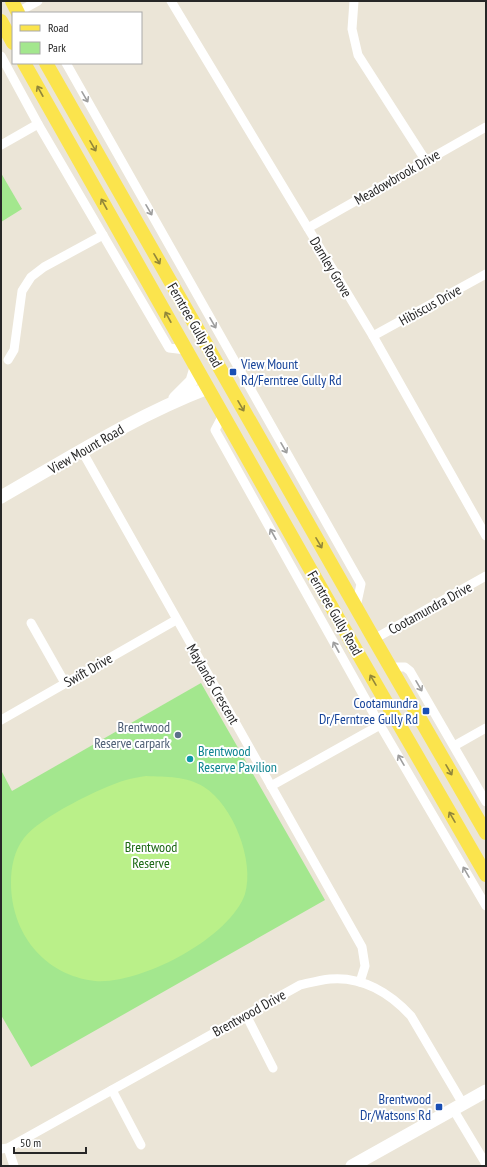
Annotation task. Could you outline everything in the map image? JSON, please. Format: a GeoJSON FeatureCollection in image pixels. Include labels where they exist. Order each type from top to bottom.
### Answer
{"type":"FeatureCollection","features":[{"type":"Feature","properties":{"kind":"main road"},"geometry":{"type":"LineString","coordinates":[[12,14],[1,22],[12,41]]}},
{"type":"Feature","properties":{"kind":"main road","name":"Ferntree Gully Road"},"geometry":{"type":"LineString","coordinates":[[25,64],[356,650],[486,875]]}},
{"type":"Feature","properties":{"kind":"main road","name":"Ferntree Gully Road"},"geometry":{"type":"LineString","coordinates":[[47,64],[221,372],[486,833]]}},
{"type":"Feature","properties":{"kind":"main road"},"geometry":{"type":"LineString","coordinates":[[208,388],[221,372]]}},
{"type":"Feature","properties":{"kind":"main road"},"geometry":{"type":"LineString","coordinates":[[356,650],[374,639]]}},
{"type":"Feature","properties":{"kind":"street"},"geometry":{"type":"LineString","coordinates":[[16,11],[38,1]]}},
{"type":"Feature","properties":{"kind":"street","name":"Darnley Grove"},"geometry":{"type":"LineString","coordinates":[[171,1],[373,336],[486,536]]}},
{"type":"Feature","properties":{"kind":"street"},"geometry":{"type":"LineString","coordinates":[[351,1],[352,29],[358,55],[426,161]]}},
{"type":"Feature","properties":{"kind":"street","name":"Ferntree Gully Road"},"geometry":{"type":"LineString","coordinates":[[1,56],[38,124],[169,348],[186,350]]}},
{"type":"Feature","properties":{"kind":"street","name":"Ferntree Gully Road"},"geometry":{"type":"LineString","coordinates":[[67,64],[361,584],[356,607]]}},
{"type":"Feature","properties":{"kind":"street"},"geometry":{"type":"LineString","coordinates":[[1,145],[38,124]]}},
{"type":"Feature","properties":{"kind":"street","name":"Meadowbrook Drive"},"geometry":{"type":"LineString","coordinates":[[308,228],[486,127]]}},
{"type":"Feature","properties":{"kind":"street"},"geometry":{"type":"LineString","coordinates":[[8,360],[14,350],[22,292],[30,277],[44,267],[103,235]]}},
{"type":"Feature","properties":{"kind":"street","name":"Hibiscus Drive"},"geometry":{"type":"LineString","coordinates":[[373,336],[486,274]]}},
{"type":"Feature","properties":{"kind":"street","name":"View Mount Road"},"geometry":{"type":"LineString","coordinates":[[171,402],[192,381],[196,368]]}},
{"type":"Feature","properties":{"kind":"street","name":"View Mount Road"},"geometry":{"type":"LineString","coordinates":[[1,497],[171,402],[208,388]]}},
{"type":"Feature","properties":{"kind":"street"},"geometry":{"type":"LineString","coordinates":[[223,415],[215,430],[380,725],[486,906]]}},
{"type":"Feature","properties":{"kind":"street"},"geometry":{"type":"LineString","coordinates":[[256,433],[271,425]]}},
{"type":"Feature","properties":{"kind":"street","name":"Maylands Crescent"},"geometry":{"type":"LineString","coordinates":[[82,451],[176,620],[272,786],[362,947],[365,966],[360,982]]}},
{"type":"Feature","properties":{"kind":"street","name":"Cootamundra Drive"},"geometry":{"type":"LineString","coordinates":[[374,639],[486,576]]}},
{"type":"Feature","properties":{"kind":"street","name":"Swift Drive"},"geometry":{"type":"LineString","coordinates":[[1,720],[65,682],[176,620]]}},
{"type":"Feature","properties":{"kind":"street"},"geometry":{"type":"LineString","coordinates":[[31,623],[65,682]]}},
{"type":"Feature","properties":{"kind":"street"},"geometry":{"type":"LineString","coordinates":[[390,667],[405,667],[410,671],[486,802]]}},
{"type":"Feature","properties":{"kind":"street"},"geometry":{"type":"LineString","coordinates":[[272,786],[380,725]]}},
{"type":"Feature","properties":{"kind":"street"},"geometry":{"type":"LineString","coordinates":[[454,746],[486,728]]}},
{"type":"Feature","properties":{"kind":"street","name":"Brentwood Drive"},"geometry":{"type":"LineString","coordinates":[[5,1149],[300,984],[331,979],[360,982],[378,988],[400,1004],[411,1016],[458,1106],[486,1164]]}},
{"type":"Feature","properties":{"kind":"street"},"geometry":{"type":"LineString","coordinates":[[246,1015],[273,1068]]}},
{"type":"Feature","properties":{"kind":"street"},"geometry":{"type":"LineString","coordinates":[[112,1090],[141,1145]]}},
{"type":"Feature","properties":{"kind":"street"},"geometry":{"type":"LineString","coordinates":[[352,1166],[486,1090]]}},
{"type":"Feature","properties":{"kind":"street"},"geometry":{"type":"LineString","coordinates":[[5,1149],[14,1166]]}},
{"type":"Feature","properties":{"kind":"green space"},"geometry":{"type":"Polygon","coordinates":[[[1,173],[22,209],[1,222],[1,173]]]}},
{"type":"Feature","properties":{"kind":"green space","name":"Brentwood Reserve"},"geometry":{"type":"Polygon","coordinates":[[[201,683],[325,900],[31,1067],[1,1015],[1,770],[12,791],[201,683]]]}},
{"type":"Feature","properties":{"kind":"green space"},"geometry":{"type":"Polygon","coordinates":[[[146,776],[176,778],[191,781],[204,787],[214,795],[232,820],[244,850],[247,866],[245,894],[236,911],[222,927],[203,942],[181,956],[158,967],[114,980],[95,981],[77,977],[60,970],[46,961],[24,934],[17,919],[13,901],[11,877],[15,854],[24,838],[32,830],[43,821],[71,804],[115,784],[146,776]]]}},
{"type":"Feature","properties":{"kind":"place","name":"View Mount Rd/Ferntree Gully Rd"},"geometry":{"type":"Point","coordinates":[233,372]}},
{"type":"Feature","properties":{"kind":"place","name":"Cootamundra Dr/Ferntree Gully Rd"},"geometry":{"type":"Point","coordinates":[426,711]}},
{"type":"Feature","properties":{"kind":"place","name":"Brentwood Reserve carpark"},"geometry":{"type":"Point","coordinates":[178,735]}},
{"type":"Feature","properties":{"kind":"place","name":"Brentwood Reserve Pavilion"},"geometry":{"type":"Point","coordinates":[190,759]}},
{"type":"Feature","properties":{"kind":"place","name":"Brentwood Dr/Watsons Rd"},"geometry":{"type":"Point","coordinates":[439,1107]}}]}
